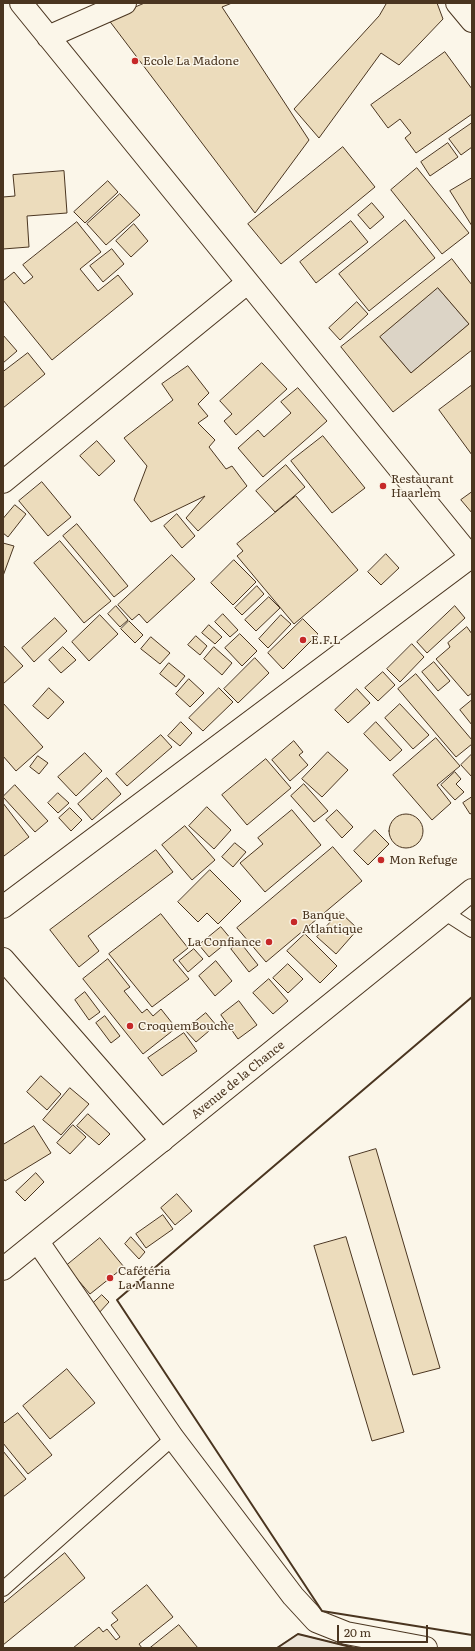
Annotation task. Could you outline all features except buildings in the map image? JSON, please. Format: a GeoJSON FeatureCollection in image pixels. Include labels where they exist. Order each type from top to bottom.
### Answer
{"type":"FeatureCollection","features":[{"type":"Feature","properties":{"kind":"street"},"geometry":{"type":"LineString","coordinates":[[3,907],[471,556],[247,283],[21,3]]}},
{"type":"Feature","properties":{"kind":"street"},"geometry":{"type":"LineString","coordinates":[[48,37],[125,3]]}},
{"type":"Feature","properties":{"kind":"street"},"geometry":{"type":"LineString","coordinates":[[457,3],[472,21]]}},
{"type":"Feature","properties":{"kind":"street"},"geometry":{"type":"LineString","coordinates":[[3,482],[247,283]]}},
{"type":"Feature","properties":{"kind":"street","name":"Avenue de la Chance"},"geometry":{"type":"LineString","coordinates":[[3,1269],[462,901]]}},
{"type":"Feature","properties":{"kind":"street"},"geometry":{"type":"LineString","coordinates":[[3,959],[162,1141]]}},
{"type":"Feature","properties":{"kind":"street"},"geometry":{"type":"LineString","coordinates":[[38,1242],[173,1438],[292,1596],[316,1621],[346,1633],[426,1648]]}},
{"type":"Feature","properties":{"kind":"lane"},"geometry":{"type":"LineString","coordinates":[[462,901],[472,930]]}},
{"type":"Feature","properties":{"kind":"lane"},"geometry":{"type":"LineString","coordinates":[[3,1589],[173,1438]]}},
{"type":"Feature","properties":{"kind":"shaded area"},"geometry":{"type":"Polygon","coordinates":[[[438,288],[469,324],[411,373],[380,337],[438,288]]]}},
{"type":"Feature","properties":{"kind":"shaded area"},"geometry":{"type":"Polygon","coordinates":[[[298,1634],[355,1648],[277,1648],[298,1634]]]}},
{"type":"Feature","properties":{"kind":"wall"},"geometry":{"type":"LineString","coordinates":[[472,997],[117,1300],[322,1611],[472,1635]]}},
{"type":"Feature","properties":{"kind":"wall"},"geometry":{"type":"LineString","coordinates":[[277,1648],[298,1634],[355,1648]]}},
{"type":"Feature","properties":{"kind":"place","name":"Ecole La Madone"},"geometry":{"type":"Point","coordinates":[135,61]}},
{"type":"Feature","properties":{"kind":"place","name":"Restaurant Haarlem"},"geometry":{"type":"Point","coordinates":[383,486]}},
{"type":"Feature","properties":{"kind":"place","name":"E.F.L"},"geometry":{"type":"Point","coordinates":[303,640]}},
{"type":"Feature","properties":{"kind":"place","name":"Mon Refuge"},"geometry":{"type":"Point","coordinates":[381,860]}},
{"type":"Feature","properties":{"kind":"place","name":"Banque Atlantique"},"geometry":{"type":"Point","coordinates":[294,922]}},
{"type":"Feature","properties":{"kind":"place","name":"La Confiance"},"geometry":{"type":"Point","coordinates":[269,942]}},
{"type":"Feature","properties":{"kind":"place","name":"CroquemBouche"},"geometry":{"type":"Point","coordinates":[130,1026]}},
{"type":"Feature","properties":{"kind":"place","name":"Cafétéria La Manne"},"geometry":{"type":"Point","coordinates":[110,1278]}}]}
